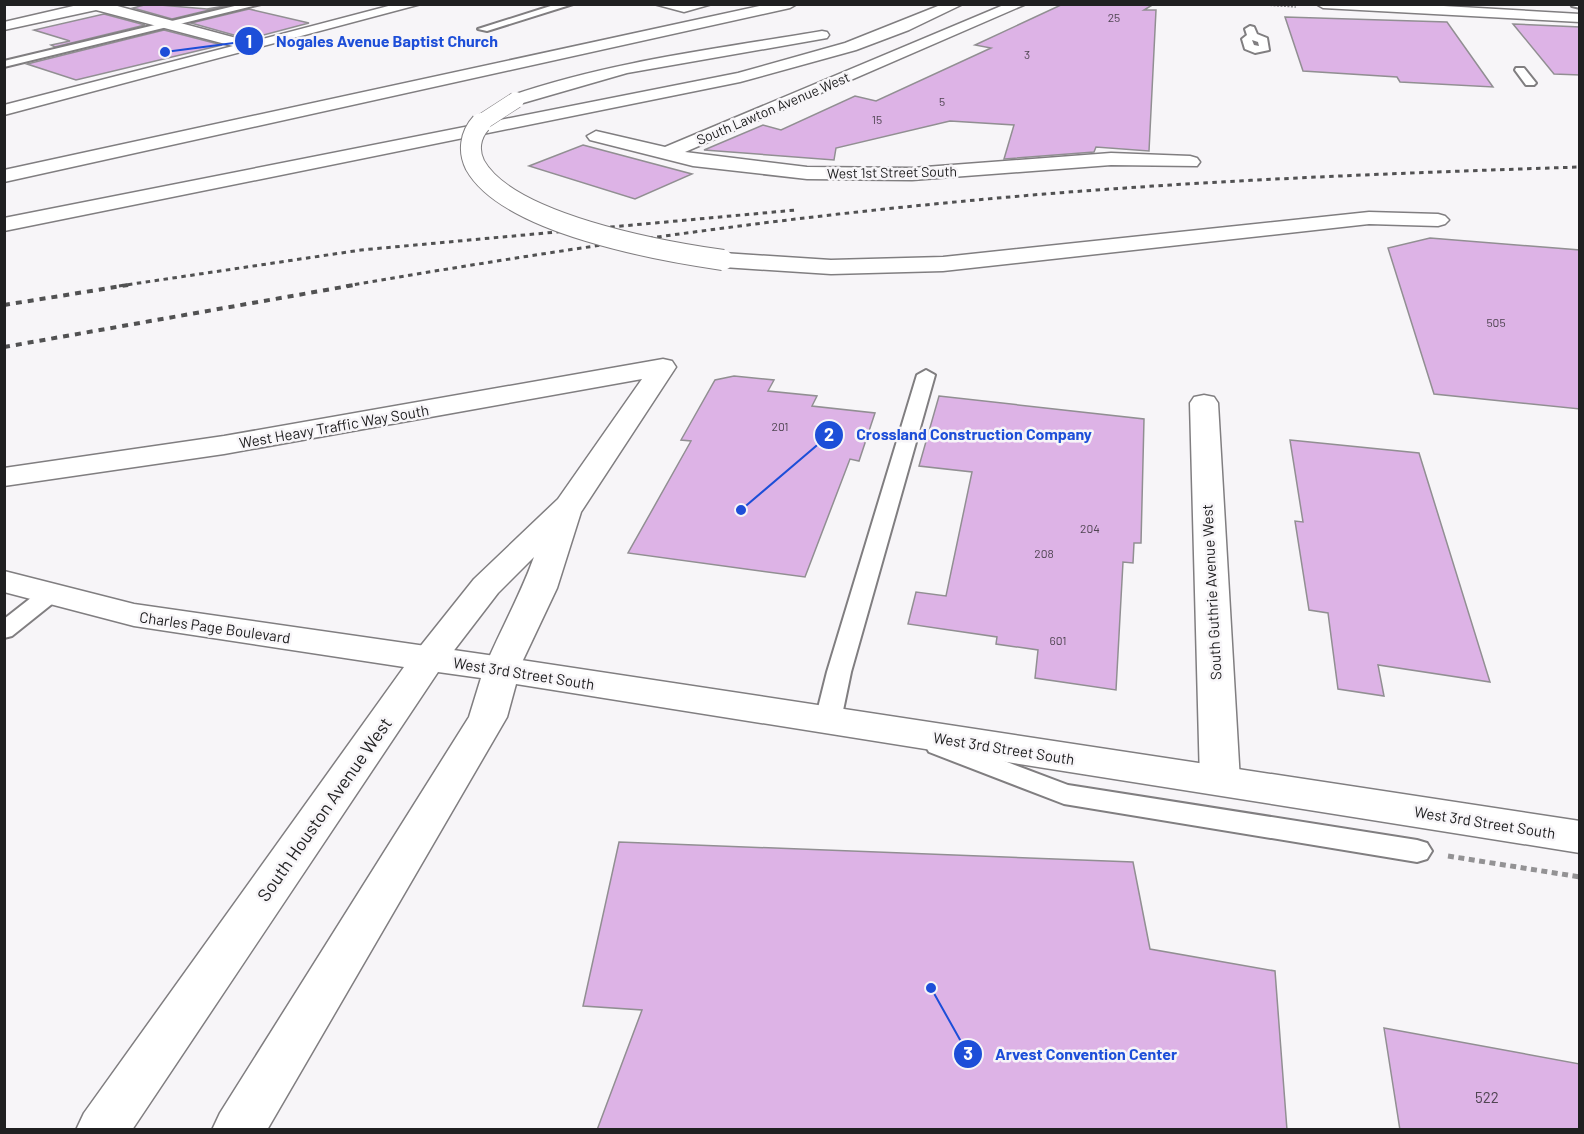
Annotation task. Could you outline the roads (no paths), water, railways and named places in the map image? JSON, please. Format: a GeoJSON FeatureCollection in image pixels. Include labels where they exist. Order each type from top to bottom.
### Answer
{"type":"FeatureCollection","features":[{"type":"Feature","properties":{"kind":"main road"},"geometry":{"type":"LineString","coordinates":[[4,110],[414,4]]}},
{"type":"Feature","properties":{"kind":"main road"},"geometry":{"type":"LineString","coordinates":[[661,4],[689,8],[705,4]]}},
{"type":"Feature","properties":{"kind":"main road"},"geometry":{"type":"LineString","coordinates":[[4,176],[790,4]]}},
{"type":"Feature","properties":{"kind":"main road"},"geometry":{"type":"LineString","coordinates":[[853,29],[936,4]]}},
{"type":"Feature","properties":{"kind":"main road"},"geometry":{"type":"LineString","coordinates":[[4,225],[701,86],[845,47],[909,25],[956,4]]}},
{"type":"Feature","properties":{"kind":"main road","name":"South Lawton Avenue West"},"geometry":{"type":"LineString","coordinates":[[665,154],[1019,4]]}},
{"type":"Feature","properties":{"kind":"main road"},"geometry":{"type":"LineString","coordinates":[[1323,4],[1480,9],[1580,18]]}},
{"type":"Feature","properties":{"kind":"main road"},"geometry":{"type":"LineString","coordinates":[[4,26],[96,5],[251,47]]}},
{"type":"Feature","properties":{"kind":"main road"},"geometry":{"type":"LineString","coordinates":[[834,33],[590,77],[516,100],[473,132],[470,156],[477,170],[501,192],[558,222],[638,245],[723,260],[831,267],[943,264],[1369,218],[1438,220]]}},
{"type":"Feature","properties":{"kind":"main road","name":"West 1st Street South"},"geometry":{"type":"LineString","coordinates":[[596,136],[693,160],[807,173],[878,175],[956,172],[1111,159],[1190,162]]}},
{"type":"Feature","properties":{"kind":"main road","name":"West Heavy Traffic Way South"},"geometry":{"type":"LineString","coordinates":[[4,477],[224,445],[663,367]]}},
{"type":"Feature","properties":{"kind":"main road","name":"South Houston Avenue West"},"geometry":{"type":"LineString","coordinates":[[102,1130],[429,658],[486,586],[569,507],[663,367]]}},
{"type":"Feature","properties":{"kind":"main road","name":"South Guthrie Avenue West"},"geometry":{"type":"LineString","coordinates":[[1204,403],[1220,781]]}},
{"type":"Feature","properties":{"kind":"main road","name":"South Houston Avenue West"},"geometry":{"type":"LineString","coordinates":[[238,1130],[488,717],[502,669],[520,625],[540,588],[569,507]]}},
{"type":"Feature","properties":{"kind":"main road","name":"Charles Page Boulevard"},"geometry":{"type":"LineString","coordinates":[[4,581],[49,595],[134,615],[429,658]]}},
{"type":"Feature","properties":{"kind":"main road","name":"West 3rd Street South"},"geometry":{"type":"LineString","coordinates":[[429,658],[1580,837]]}},
{"type":"Feature","properties":{"kind":"main road"},"geometry":{"type":"LineString","coordinates":[[1529,829],[1580,852]]}},
{"type":"Feature","properties":{"kind":"lane"},"geometry":{"type":"LineString","coordinates":[[4,64],[257,4]]}},
{"type":"Feature","properties":{"kind":"lane"},"geometry":{"type":"LineString","coordinates":[[483,29],[569,4]]}},
{"type":"Feature","properties":{"kind":"lane"},"geometry":{"type":"LineString","coordinates":[[1575,4],[1580,5]]}},
{"type":"Feature","properties":{"kind":"lane"},"geometry":{"type":"LineString","coordinates":[[69,48],[89,54]]}},
{"type":"Feature","properties":{"kind":"lane"},"geometry":{"type":"LineString","coordinates":[[1520,70],[1530,83]]}},
{"type":"Feature","properties":{"kind":"lane"},"geometry":{"type":"LineString","coordinates":[[828,720],[839,672],[926,375]]}},
{"type":"Feature","properties":{"kind":"lane"},"geometry":{"type":"LineString","coordinates":[[4,631],[49,595]]}},
{"type":"Feature","properties":{"kind":"lane"},"geometry":{"type":"LineString","coordinates":[[908,733],[1064,794],[1417,851]]}},
{"type":"Feature","properties":{"kind":"railway"},"geometry":{"type":"LineString","coordinates":[[346,286],[644,239],[794,219],[945,203],[1183,184],[1580,167]]}},
{"type":"Feature","properties":{"kind":"railway"},"geometry":{"type":"LineString","coordinates":[[119,286],[361,250],[796,210]]}},
{"type":"Feature","properties":{"kind":"railway"},"geometry":{"type":"LineString","coordinates":[[4,305],[128,285]]}},
{"type":"Feature","properties":{"kind":"railway"},"geometry":{"type":"LineString","coordinates":[[4,347],[354,285]]}},
{"type":"Feature","properties":{"kind":"place","name":"Nogales Avenue Baptist Church"},"geometry":{"type":"Point","coordinates":[165,52]}},
{"type":"Feature","properties":{"kind":"place","name":"Crossland Construction Company"},"geometry":{"type":"Point","coordinates":[741,510]}},
{"type":"Feature","properties":{"kind":"place","name":"Arvest Convention Center"},"geometry":{"type":"Point","coordinates":[931,988]}}]}
